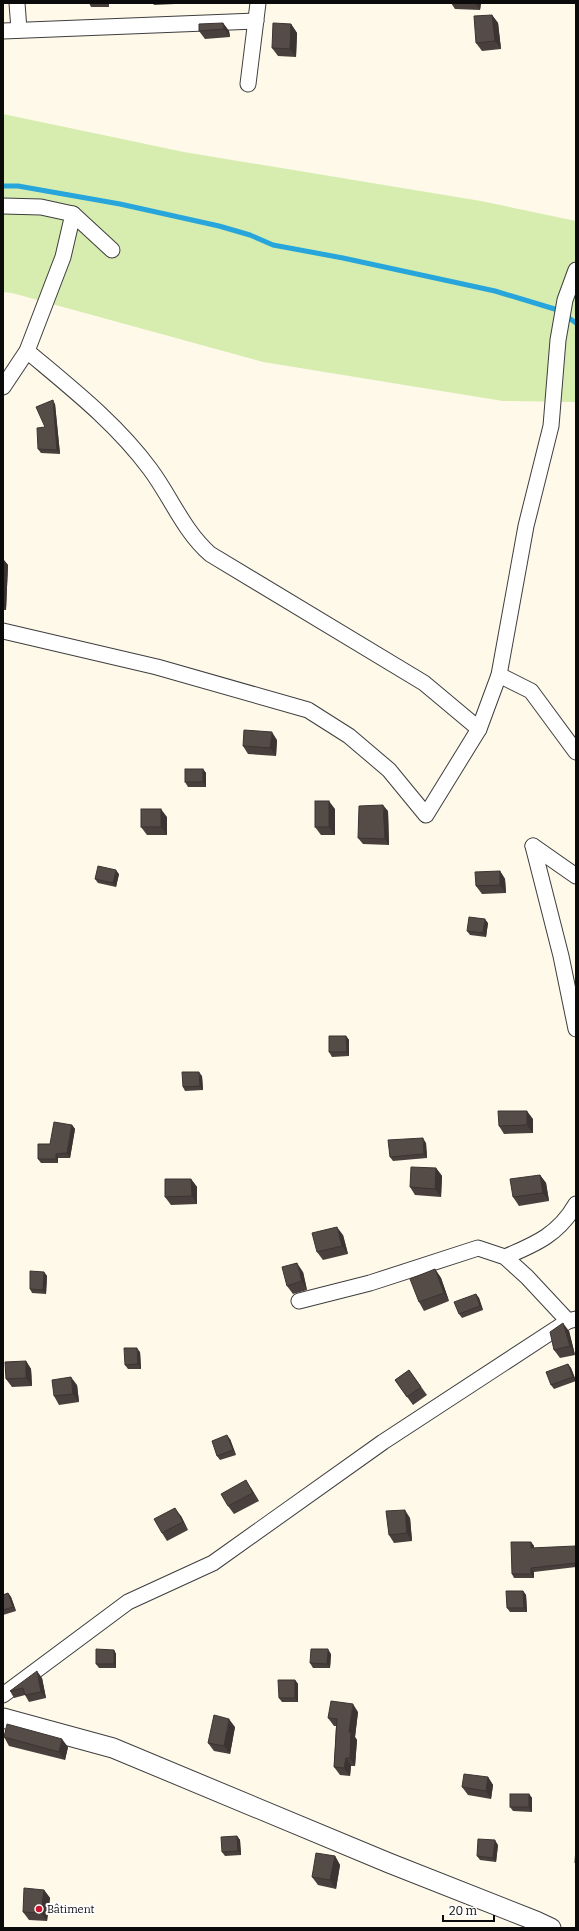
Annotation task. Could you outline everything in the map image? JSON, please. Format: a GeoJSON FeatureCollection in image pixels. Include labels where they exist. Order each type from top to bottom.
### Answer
{"type":"FeatureCollection","features":[{"type":"Feature","properties":{"kind":"street"},"geometry":{"type":"LineString","coordinates":[[18,3],[19,30]]}},
{"type":"Feature","properties":{"kind":"street"},"geometry":{"type":"LineString","coordinates":[[248,84],[258,3]]}},
{"type":"Feature","properties":{"kind":"street"},"geometry":{"type":"LineString","coordinates":[[3,31],[256,21]]}},
{"type":"Feature","properties":{"kind":"street"},"geometry":{"type":"LineString","coordinates":[[3,206],[42,207],[73,214],[112,250]]}},
{"type":"Feature","properties":{"kind":"street"},"geometry":{"type":"LineString","coordinates":[[3,387],[27,351],[62,257],[73,214]]}},
{"type":"Feature","properties":{"kind":"street"},"geometry":{"type":"LineString","coordinates":[[3,631],[157,667],[308,710],[349,736],[389,770],[426,815],[480,729],[499,675],[526,526],[551,426],[558,340],[565,300],[576,270]]}},
{"type":"Feature","properties":{"kind":"street"},"geometry":{"type":"LineString","coordinates":[[27,351],[101,413],[151,470],[176,512],[199,544],[210,554],[424,683],[480,729]]}},
{"type":"Feature","properties":{"kind":"street"},"geometry":{"type":"LineString","coordinates":[[499,675],[531,691],[576,752]]}},
{"type":"Feature","properties":{"kind":"street"},"geometry":{"type":"LineString","coordinates":[[576,876],[533,846],[561,956],[576,1029]]}},
{"type":"Feature","properties":{"kind":"street"},"geometry":{"type":"LineString","coordinates":[[506,1257],[541,1242],[562,1225],[576,1204]]}},
{"type":"Feature","properties":{"kind":"street"},"geometry":{"type":"LineString","coordinates":[[3,1694],[128,1602],[213,1563],[383,1442],[572,1320],[506,1257],[478,1248],[370,1283],[299,1301]]}},
{"type":"Feature","properties":{"kind":"street"},"geometry":{"type":"LineString","coordinates":[[3,1718],[113,1748],[389,1863],[536,1920],[551,1928]]}},
{"type":"Feature","properties":{"kind":"green space"},"geometry":{"type":"Polygon","coordinates":[[[3,114],[184,152],[481,201],[576,221],[576,402],[503,401],[263,362],[12,293],[3,292],[3,114]]]}},
{"type":"Feature","properties":{"kind":"building"},"geometry":{"type":"Polygon","coordinates":[[[492,15],[495,41],[476,43],[474,16],[492,15]]]}},
{"type":"Feature","properties":{"kind":"building"},"geometry":{"type":"Polygon","coordinates":[[[223,23],[224,29],[199,31],[199,24],[223,23]]]}},
{"type":"Feature","properties":{"kind":"building"},"geometry":{"type":"Polygon","coordinates":[[[273,23],[291,24],[290,49],[272,48],[273,23]]]}},
{"type":"Feature","properties":{"kind":"building"},"geometry":{"type":"Polygon","coordinates":[[[53,400],[57,450],[38,449],[37,428],[45,427],[36,407],[53,400]]]}},
{"type":"Feature","properties":{"kind":"building"},"geometry":{"type":"Polygon","coordinates":[[[244,730],[272,732],[270,748],[243,746],[244,730]]]}},
{"type":"Feature","properties":{"kind":"building"},"geometry":{"type":"Polygon","coordinates":[[[185,769],[203,769],[203,782],[185,782],[185,769]]]}},
{"type":"Feature","properties":{"kind":"building"},"geometry":{"type":"Polygon","coordinates":[[[315,801],[329,801],[329,827],[315,827],[315,801]]]}},
{"type":"Feature","properties":{"kind":"building"},"geometry":{"type":"Polygon","coordinates":[[[383,805],[385,839],[358,838],[359,806],[383,805]]]}},
{"type":"Feature","properties":{"kind":"building"},"geometry":{"type":"Polygon","coordinates":[[[141,809],[161,809],[161,827],[141,827],[141,809]]]}},
{"type":"Feature","properties":{"kind":"building"},"geometry":{"type":"Polygon","coordinates":[[[98,866],[116,870],[113,883],[95,879],[98,866]]]}},
{"type":"Feature","properties":{"kind":"building"},"geometry":{"type":"Polygon","coordinates":[[[500,871],[500,885],[476,886],[475,872],[500,871]]]}},
{"type":"Feature","properties":{"kind":"building"},"geometry":{"type":"Polygon","coordinates":[[[469,917],[485,919],[483,933],[467,931],[469,917]]]}},
{"type":"Feature","properties":{"kind":"building"},"geometry":{"type":"Polygon","coordinates":[[[329,1036],[346,1036],[347,1052],[329,1052],[329,1036]]]}},
{"type":"Feature","properties":{"kind":"building"},"geometry":{"type":"Polygon","coordinates":[[[182,1072],[199,1072],[200,1086],[183,1087],[182,1072]]]}},
{"type":"Feature","properties":{"kind":"building"},"geometry":{"type":"Polygon","coordinates":[[[498,1111],[527,1111],[527,1125],[499,1126],[498,1111]]]}},
{"type":"Feature","properties":{"kind":"building"},"geometry":{"type":"Polygon","coordinates":[[[54,1122],[72,1125],[67,1153],[56,1154],[56,1159],[38,1159],[38,1144],[50,1144],[54,1122]]]}},
{"type":"Feature","properties":{"kind":"building"},"geometry":{"type":"Polygon","coordinates":[[[423,1138],[424,1154],[390,1157],[388,1140],[423,1138]]]}},
{"type":"Feature","properties":{"kind":"building"},"geometry":{"type":"Polygon","coordinates":[[[411,1167],[436,1168],[435,1189],[410,1187],[411,1167]]]}},
{"type":"Feature","properties":{"kind":"building"},"geometry":{"type":"Polygon","coordinates":[[[540,1175],[543,1193],[513,1197],[510,1179],[540,1175]]]}},
{"type":"Feature","properties":{"kind":"building"},"geometry":{"type":"Polygon","coordinates":[[[165,1179],[191,1179],[192,1196],[165,1197],[165,1179]]]}},
{"type":"Feature","properties":{"kind":"building"},"geometry":{"type":"Polygon","coordinates":[[[337,1227],[342,1246],[317,1252],[312,1233],[337,1227]]]}},
{"type":"Feature","properties":{"kind":"building"},"geometry":{"type":"Polygon","coordinates":[[[297,1263],[302,1281],[287,1286],[282,1267],[297,1263]]]}},
{"type":"Feature","properties":{"kind":"building"},"geometry":{"type":"Polygon","coordinates":[[[435,1269],[444,1293],[419,1302],[410,1279],[435,1269]]]}},
{"type":"Feature","properties":{"kind":"building"},"geometry":{"type":"Polygon","coordinates":[[[30,1271],[44,1272],[43,1290],[30,1289],[30,1271]]]}},
{"type":"Feature","properties":{"kind":"building"},"geometry":{"type":"Polygon","coordinates":[[[476,1294],[480,1306],[459,1314],[454,1302],[476,1294]]]}},
{"type":"Feature","properties":{"kind":"building"},"geometry":{"type":"Polygon","coordinates":[[[563,1323],[570,1346],[554,1350],[550,1332],[563,1323]]]}},
{"type":"Feature","properties":{"kind":"building"},"geometry":{"type":"Polygon","coordinates":[[[124,1348],[137,1348],[138,1364],[125,1365],[124,1348]]]}},
{"type":"Feature","properties":{"kind":"building"},"geometry":{"type":"Polygon","coordinates":[[[26,1361],[26,1378],[6,1379],[5,1362],[26,1361]]]}},
{"type":"Feature","properties":{"kind":"building"},"geometry":{"type":"Polygon","coordinates":[[[568,1364],[573,1377],[551,1385],[546,1372],[568,1364]]]}},
{"type":"Feature","properties":{"kind":"building"},"geometry":{"type":"Polygon","coordinates":[[[409,1370],[421,1387],[407,1397],[395,1380],[409,1370]]]}},
{"type":"Feature","properties":{"kind":"building"},"geometry":{"type":"Polygon","coordinates":[[[71,1377],[73,1394],[54,1396],[52,1380],[71,1377]]]}},
{"type":"Feature","properties":{"kind":"building"},"geometry":{"type":"Polygon","coordinates":[[[227,1435],[233,1450],[217,1456],[212,1441],[227,1435]]]}},
{"type":"Feature","properties":{"kind":"building"},"geometry":{"type":"Polygon","coordinates":[[[246,1480],[253,1493],[228,1506],[221,1494],[246,1480]]]}},
{"type":"Feature","properties":{"kind":"building"},"geometry":{"type":"Polygon","coordinates":[[[175,1508],[183,1522],[162,1533],[154,1519],[175,1508]]]}},
{"type":"Feature","properties":{"kind":"building"},"geometry":{"type":"Polygon","coordinates":[[[405,1510],[407,1533],[389,1535],[386,1511],[405,1510]]]}},
{"type":"Feature","properties":{"kind":"building"},"geometry":{"type":"Polygon","coordinates":[[[511,1542],[531,1542],[531,1548],[575,1546],[576,1563],[531,1568],[531,1574],[512,1574],[511,1542]]]}},
{"type":"Feature","properties":{"kind":"building"},"geometry":{"type":"Polygon","coordinates":[[[506,1591],[523,1591],[524,1608],[507,1608],[506,1591]]]}},
{"type":"Feature","properties":{"kind":"building"},"geometry":{"type":"Polygon","coordinates":[[[8,1593],[13,1607],[3,1610],[3,1595],[8,1593]]]}},
{"type":"Feature","properties":{"kind":"building"},"geometry":{"type":"Polygon","coordinates":[[[96,1649],[114,1650],[114,1664],[96,1664],[96,1649]]]}},
{"type":"Feature","properties":{"kind":"building"},"geometry":{"type":"Polygon","coordinates":[[[311,1649],[328,1649],[327,1664],[310,1663],[311,1649]]]}},
{"type":"Feature","properties":{"kind":"building"},"geometry":{"type":"Polygon","coordinates":[[[37,1671],[41,1692],[25,1695],[23,1688],[10,1691],[37,1671]]]}},
{"type":"Feature","properties":{"kind":"building"},"geometry":{"type":"Polygon","coordinates":[[[278,1680],[295,1680],[295,1698],[279,1698],[278,1680]]]}},
{"type":"Feature","properties":{"kind":"building"},"geometry":{"type":"Polygon","coordinates":[[[331,1701],[353,1704],[349,1732],[351,1732],[350,1758],[346,1758],[344,1768],[334,1767],[337,1719],[328,1718],[331,1701]]]}},
{"type":"Feature","properties":{"kind":"building"},"geometry":{"type":"Polygon","coordinates":[[[214,1715],[229,1719],[224,1746],[208,1743],[214,1715]]]}},
{"type":"Feature","properties":{"kind":"building"},"geometry":{"type":"Polygon","coordinates":[[[7,1724],[62,1739],[59,1752],[4,1737],[7,1724]]]}},
{"type":"Feature","properties":{"kind":"building"},"geometry":{"type":"Polygon","coordinates":[[[464,1774],[488,1777],[486,1791],[462,1787],[464,1774]]]}},
{"type":"Feature","properties":{"kind":"building"},"geometry":{"type":"Polygon","coordinates":[[[510,1794],[529,1794],[529,1807],[510,1807],[510,1794]]]}},
{"type":"Feature","properties":{"kind":"building"},"geometry":{"type":"Polygon","coordinates":[[[237,1836],[238,1851],[222,1852],[221,1837],[237,1836]]]}},
{"type":"Feature","properties":{"kind":"building"},"geometry":{"type":"Polygon","coordinates":[[[478,1839],[495,1840],[493,1858],[477,1856],[478,1839]]]}},
{"type":"Feature","properties":{"kind":"building"},"geometry":{"type":"Polygon","coordinates":[[[316,1853],[335,1856],[330,1880],[312,1877],[316,1853]]]}},
{"type":"Feature","properties":{"kind":"building"},"geometry":{"type":"Polygon","coordinates":[[[24,1888],[44,1890],[41,1913],[23,1912],[24,1888]]]}},
{"type":"Feature","properties":{"kind":"waterway"},"geometry":{"type":"LineString","coordinates":[[3,186],[18,186],[120,204],[219,226],[250,235],[273,245],[343,258],[495,291],[558,310],[576,323]]}},
{"type":"Feature","properties":{"kind":"place","name":"Bâtiment"},"geometry":{"type":"Point","coordinates":[39,1909]}}]}
